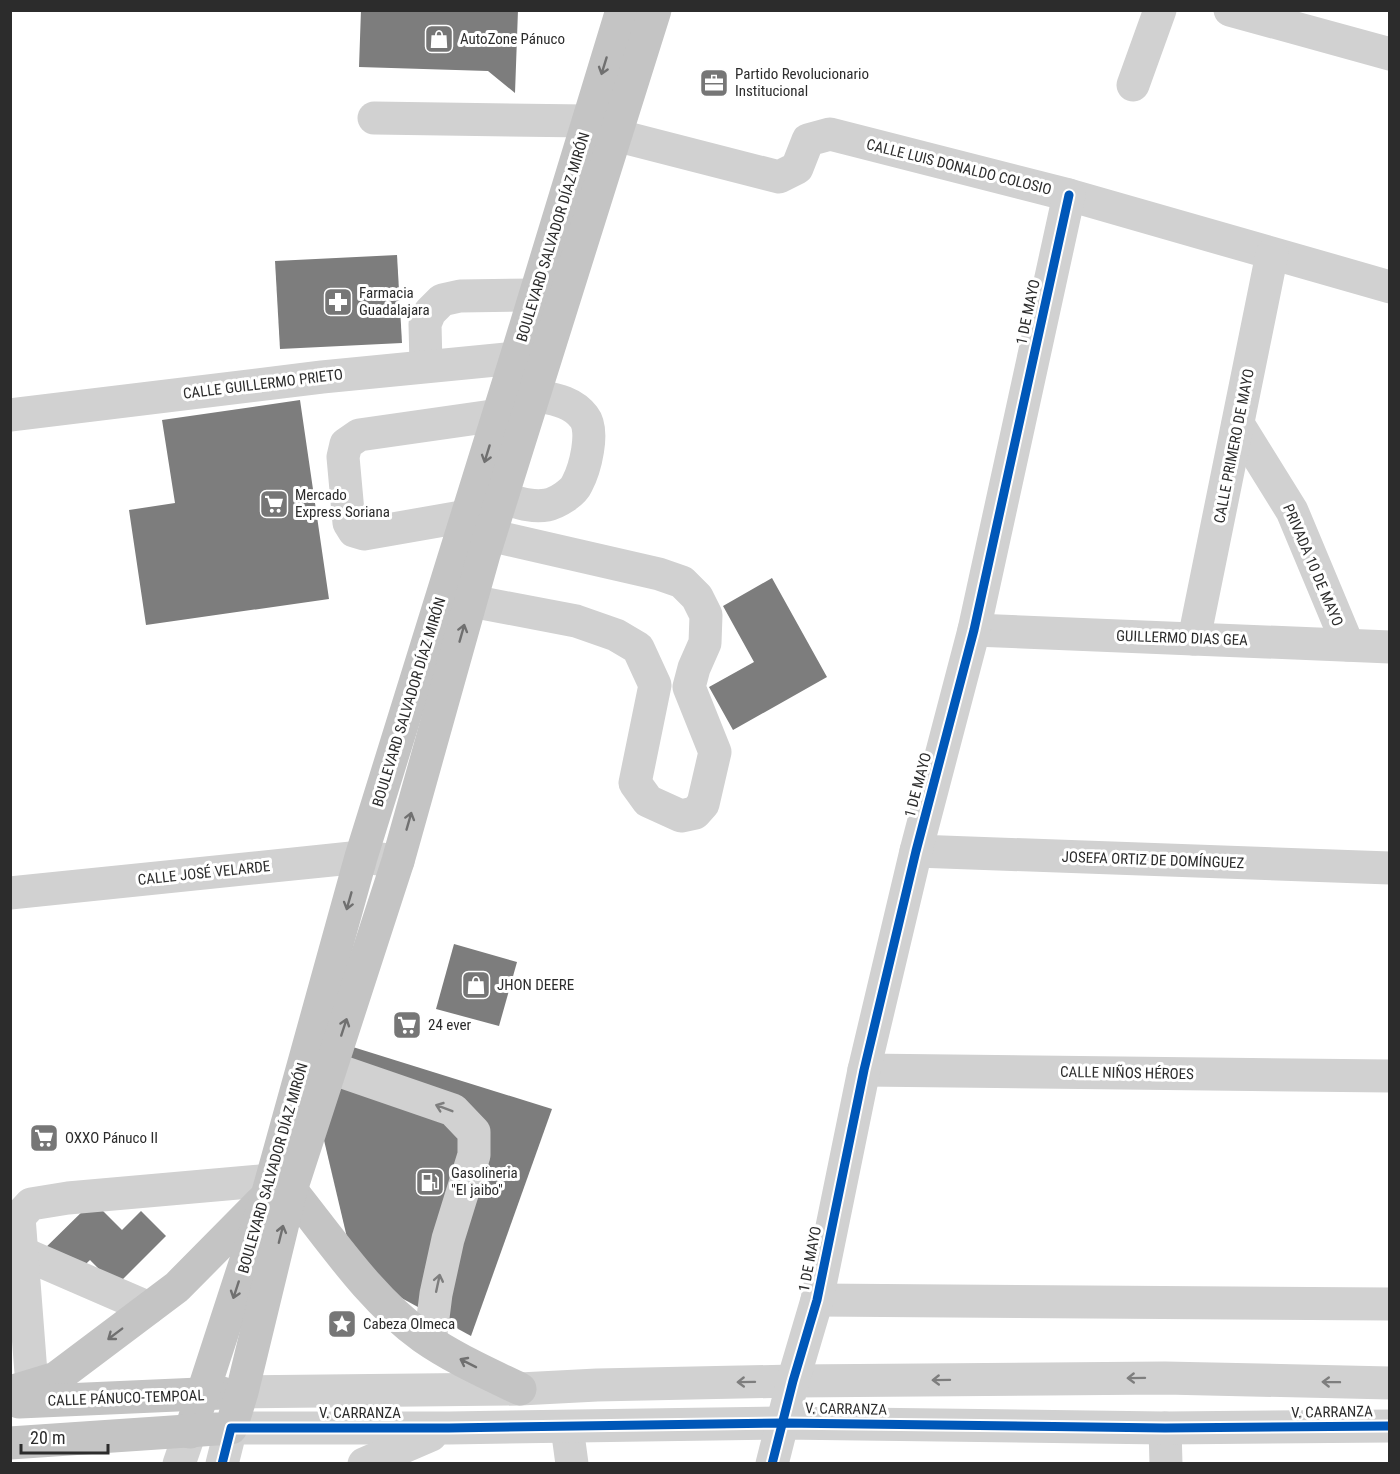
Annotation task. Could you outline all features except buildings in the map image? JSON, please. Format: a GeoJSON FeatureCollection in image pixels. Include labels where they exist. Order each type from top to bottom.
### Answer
{"type":"FeatureCollection","features":[{"type":"Feature","properties":{"kind":"main road","name":"BOULEVARD SALVADOR DÍAZ MIRÓN"},"geometry":{"type":"LineString","coordinates":[[474,526],[501,498],[534,395],[601,128],[622,10]]}},
{"type":"Feature","properties":{"kind":"main road","name":"BOULEVARD SALVADOR DÍAZ MIRÓN"},"geometry":{"type":"LineString","coordinates":[[190,1432],[276,1189],[331,1068],[398,861],[499,415],[535,295],[601,128],[655,10]]}},
{"type":"Feature","properties":{"kind":"main road","name":"BOULEVARD SALVADOR DÍAZ MIRÓN"},"geometry":{"type":"LineString","coordinates":[[231,1428],[242,1392],[276,1189],[361,857],[457,597]]}},
{"type":"Feature","properties":{"kind":"main road"},"geometry":{"type":"LineString","coordinates":[[18,1394],[56,1378],[177,1287],[276,1189],[382,1302],[430,1341],[520,1389]]}},
{"type":"Feature","properties":{"kind":"main road","name":"CALLE PÁNUCO-TEMPOAL"},"geometry":{"type":"LineString","coordinates":[[18,1394],[242,1392]]}},
{"type":"Feature","properties":{"kind":"main road"},"geometry":{"type":"LineString","coordinates":[[10,1443],[231,1428]]}},
{"type":"Feature","properties":{"kind":"street"},"geometry":{"type":"LineString","coordinates":[[1132,85],[1160,10]]}},
{"type":"Feature","properties":{"kind":"street"},"geometry":{"type":"LineString","coordinates":[[1230,10],[1389,54]]}},
{"type":"Feature","properties":{"kind":"street"},"geometry":{"type":"LineString","coordinates":[[374,118],[601,128]]}},
{"type":"Feature","properties":{"kind":"street","name":"CALLE LUIS DONALDO COLOSIO"},"geometry":{"type":"LineString","coordinates":[[601,128],[779,177],[797,168],[808,140],[830,134],[1069,195],[1389,287]]}},
{"type":"Feature","properties":{"kind":"street","name":"1 DE MAYO"},"geometry":{"type":"LineString","coordinates":[[772,1464],[793,1381],[818,1300],[864,1070],[916,850],[974,630],[1069,195]]}},
{"type":"Feature","properties":{"kind":"street","name":"CALLE PRIMERO DE MAYO"},"geometry":{"type":"LineString","coordinates":[[1194,639],[1272,254]]}},
{"type":"Feature","properties":{"kind":"street"},"geometry":{"type":"LineString","coordinates":[[426,365],[425,324],[430,312],[442,300],[460,296],[535,295]]}},
{"type":"Feature","properties":{"kind":"street","name":"CALLE GUILLERMO PRIETO"},"geometry":{"type":"LineString","coordinates":[[10,415],[426,365],[516,358]]}},
{"type":"Feature","properties":{"kind":"street"},"geometry":{"type":"LineString","coordinates":[[501,498],[528,505],[548,505],[564,498],[577,486],[588,449],[589,433],[586,419],[576,408],[559,400],[534,395]]}},
{"type":"Feature","properties":{"kind":"street"},"geometry":{"type":"LineString","coordinates":[[457,597],[576,621],[616,635],[638,648],[655,685],[635,783],[648,801],[681,816],[695,813],[703,804],[715,752],[689,687],[705,643],[706,615],[697,597],[682,582],[474,526],[364,534],[354,531],[349,523],[343,457],[346,444],[359,435],[499,415]]}},
{"type":"Feature","properties":{"kind":"street","name":"PRIVADA 10 DE MAYO"},"geometry":{"type":"LineString","coordinates":[[1238,424],[1292,511],[1348,645]]}},
{"type":"Feature","properties":{"kind":"street","name":"GUILLERMO DIAS GEA"},"geometry":{"type":"LineString","coordinates":[[974,630],[1389,647]]}},
{"type":"Feature","properties":{"kind":"street","name":"JOSEFA ORTIZ DE DOMÍNGUEZ"},"geometry":{"type":"LineString","coordinates":[[916,850],[1389,868]]}},
{"type":"Feature","properties":{"kind":"street","name":"CALLE JOSÉ VELARDE"},"geometry":{"type":"LineString","coordinates":[[10,892],[361,857],[398,861]]}},
{"type":"Feature","properties":{"kind":"street"},"geometry":{"type":"LineString","coordinates":[[331,1068],[453,1110],[474,1132],[474,1155],[448,1239],[436,1294],[430,1341]]}},
{"type":"Feature","properties":{"kind":"street","name":"CALLE NIÑOS HÉROES"},"geometry":{"type":"LineString","coordinates":[[864,1070],[1389,1076]]}},
{"type":"Feature","properties":{"kind":"street"},"geometry":{"type":"LineString","coordinates":[[18,1394],[16,1254],[19,1217],[31,1204],[68,1198],[276,1189]]}},
{"type":"Feature","properties":{"kind":"street"},"geometry":{"type":"LineString","coordinates":[[16,1254],[149,1308]]}},
{"type":"Feature","properties":{"kind":"street"},"geometry":{"type":"LineString","coordinates":[[818,1300],[1389,1304]]}},
{"type":"Feature","properties":{"kind":"street","name":"V. CARRANZA"},"geometry":{"type":"LineString","coordinates":[[242,1392],[520,1389],[793,1381],[1165,1378],[1389,1383]]}},
{"type":"Feature","properties":{"kind":"street","name":"V. CARRANZA"},"geometry":{"type":"LineString","coordinates":[[231,1428],[567,1427],[782,1423],[1166,1428],[1389,1426]]}},
{"type":"Feature","properties":{"kind":"street"},"geometry":{"type":"LineString","coordinates":[[567,1427],[572,1464]]}},
{"type":"Feature","properties":{"kind":"street"},"geometry":{"type":"LineString","coordinates":[[222,1464],[231,1428]]}},
{"type":"Feature","properties":{"kind":"street"},"geometry":{"type":"LineString","coordinates":[[364,1464],[395,1456],[449,1428]]}},
{"type":"Feature","properties":{"kind":"street"},"geometry":{"type":"LineString","coordinates":[[1166,1428],[1166,1464]]}},
{"type":"Feature","properties":{"kind":"street"},"geometry":{"type":"LineString","coordinates":[[179,1464],[190,1432]]}},
{"type":"Feature","properties":{"kind":"cycle path"},"geometry":{"type":"LineString","coordinates":[[772,1464],[817,1300],[864,1070],[916,851],[974,630],[1069,195]]}},
{"type":"Feature","properties":{"kind":"cycle path"},"geometry":{"type":"LineString","coordinates":[[222,1464],[231,1428],[449,1428],[782,1423],[1165,1428],[1390,1426]]}},
{"type":"Feature","properties":{"kind":"place","name":"AutoZone Pánuco"},"geometry":{"type":"Point","coordinates":[439,39]}},
{"type":"Feature","properties":{"kind":"place","name":"Partido Revolucionario Institucional"},"geometry":{"type":"Point","coordinates":[714,83]}},
{"type":"Feature","properties":{"kind":"place","name":"Farmacia Guadalajara"},"geometry":{"type":"Point","coordinates":[338,302]}},
{"type":"Feature","properties":{"kind":"place","name":"Mercado Express Soriana"},"geometry":{"type":"Point","coordinates":[274,504]}},
{"type":"Feature","properties":{"kind":"place","name":"JHON DEERE"},"geometry":{"type":"Point","coordinates":[476,985]}},
{"type":"Feature","properties":{"kind":"place","name":"24 ever"},"geometry":{"type":"Point","coordinates":[407,1025]}},
{"type":"Feature","properties":{"kind":"place","name":"OXXO Pánuco II"},"geometry":{"type":"Point","coordinates":[44,1138]}},
{"type":"Feature","properties":{"kind":"place","name":"Gasolineria \"El jaibo\""},"geometry":{"type":"Point","coordinates":[430,1182]}},
{"type":"Feature","properties":{"kind":"place","name":"Cabeza Olmeca"},"geometry":{"type":"Point","coordinates":[342,1324]}}]}
